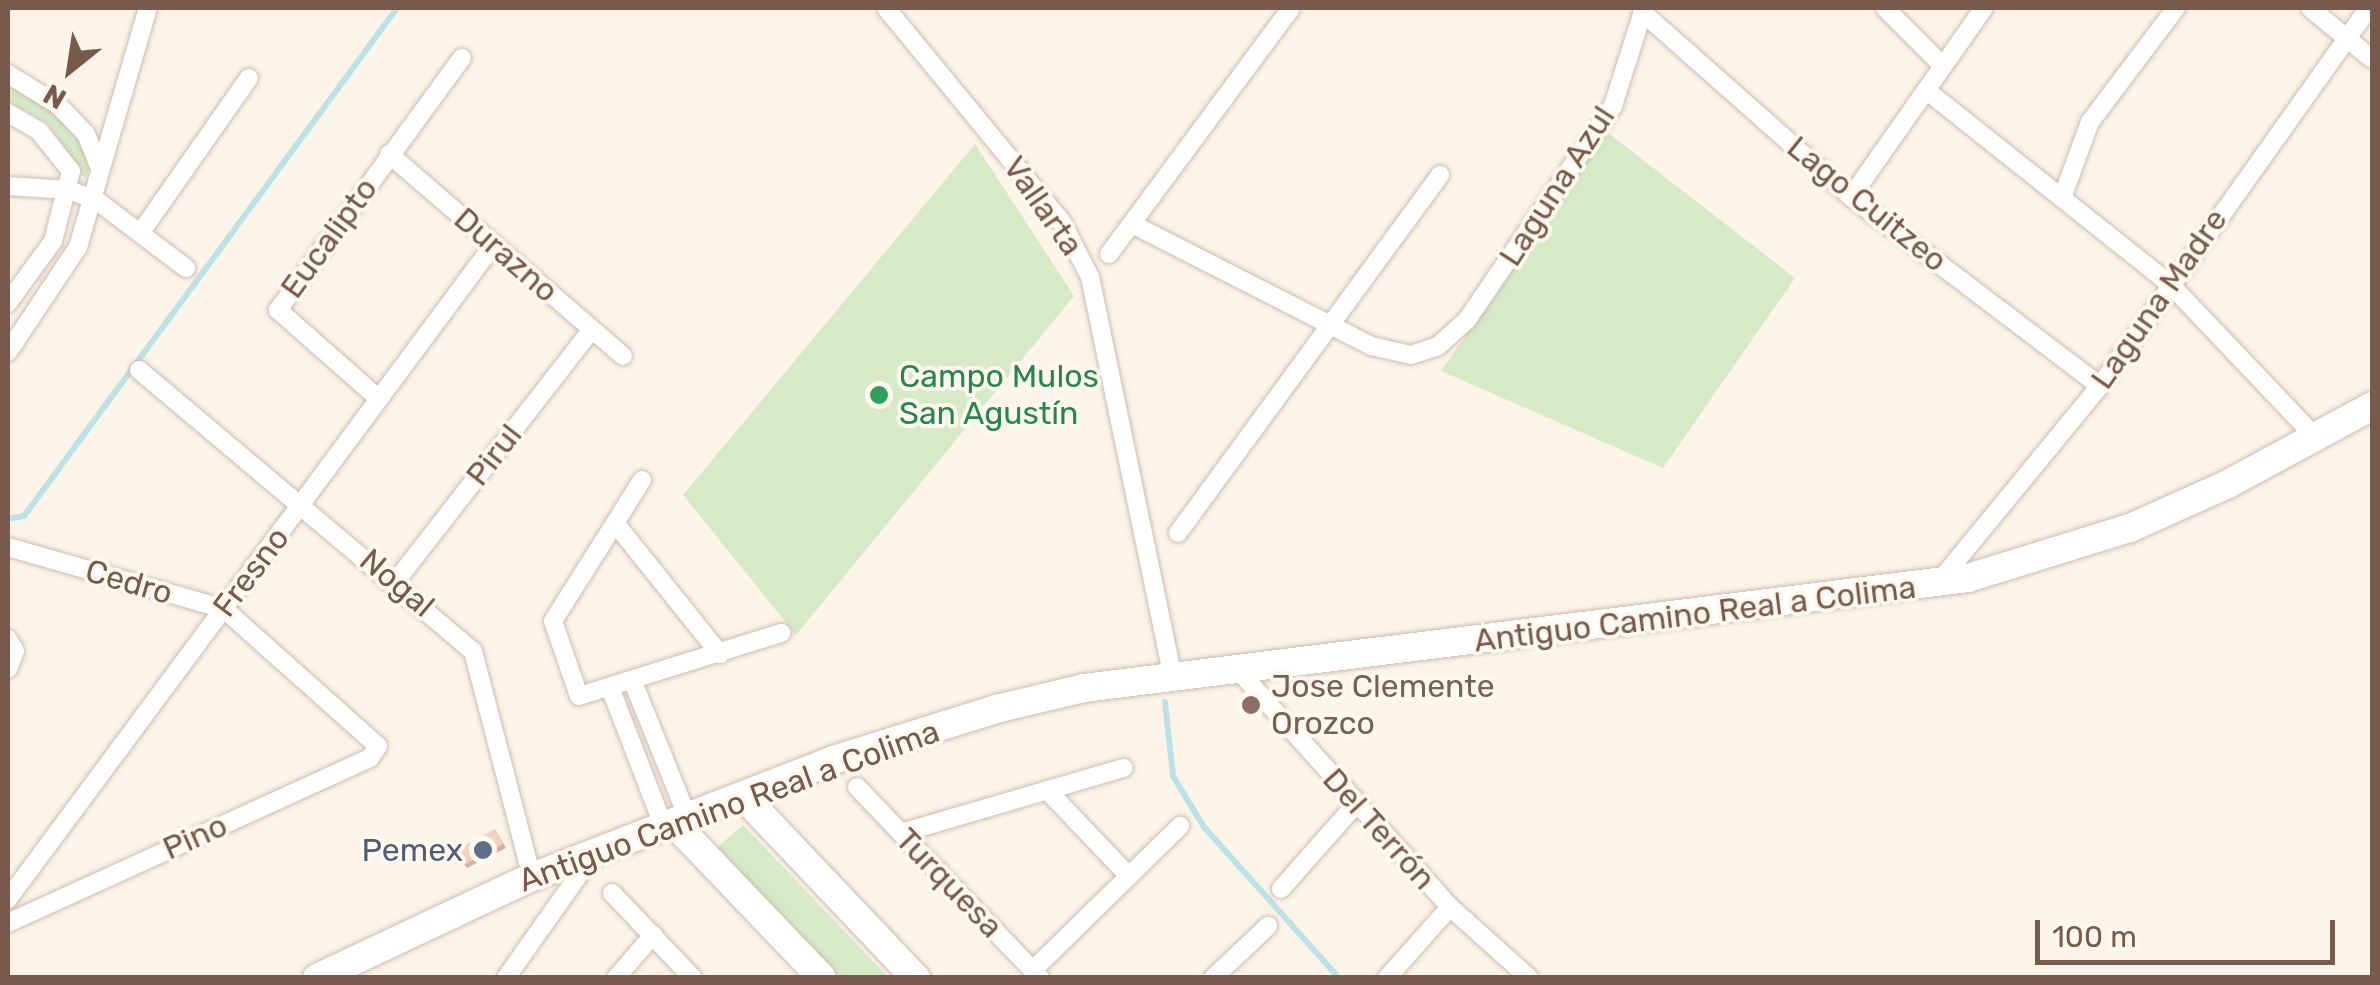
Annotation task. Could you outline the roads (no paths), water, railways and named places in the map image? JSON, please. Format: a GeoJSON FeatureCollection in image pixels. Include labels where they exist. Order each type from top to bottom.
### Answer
{"type":"FeatureCollection","features":[{"type":"Feature","properties":{"kind":"main road","name":"Antiguo Camino Real a Colima"},"geometry":{"type":"LineString","coordinates":[[316,978],[532,877],[833,760],[1000,708],[1173,677],[1938,584],[2050,557],[2130,528],[2372,406]]}},
{"type":"Feature","properties":{"kind":"main road"},"geometry":{"type":"LineString","coordinates":[[744,797],[916,978]]}},
{"type":"Feature","properties":{"kind":"main road"},"geometry":{"type":"LineString","coordinates":[[676,822],[822,978]]}},
{"type":"Feature","properties":{"kind":"street"},"geometry":{"type":"LineString","coordinates":[[8,352],[60,280],[96,200],[99,166],[148,8]]}},
{"type":"Feature","properties":{"kind":"street","name":"Vallarta"},"geometry":{"type":"LineString","coordinates":[[886,8],[1062,222],[1090,277],[1173,677]]}},
{"type":"Feature","properties":{"kind":"street"},"geometry":{"type":"LineString","coordinates":[[1109,254],[1291,8]]}},
{"type":"Feature","properties":{"kind":"street"},"geometry":{"type":"LineString","coordinates":[[1885,8],[1942,65]]}},
{"type":"Feature","properties":{"kind":"street"},"geometry":{"type":"LineString","coordinates":[[1851,197],[1984,8]]}},
{"type":"Feature","properties":{"kind":"street"},"geometry":{"type":"LineString","coordinates":[[2062,198],[2090,122],[2176,8]]}},
{"type":"Feature","properties":{"kind":"street"},"geometry":{"type":"LineString","coordinates":[[2310,8],[2372,58]]}},
{"type":"Feature","properties":{"kind":"street","name":"Laguna Madre"},"geometry":{"type":"LineString","coordinates":[[1938,584],[2100,386],[2346,34],[2369,8]]}},
{"type":"Feature","properties":{"kind":"street","name":"Lago Cuitzeo"},"geometry":{"type":"LineString","coordinates":[[1643,10],[1851,197],[2100,386]]}},
{"type":"Feature","properties":{"kind":"street","name":"Laguna Azul"},"geometry":{"type":"LineString","coordinates":[[1328,323],[1371,346],[1410,355],[1438,346],[1467,320],[1613,106],[1643,10]]}},
{"type":"Feature","properties":{"kind":"street","name":"Eucalipto"},"geometry":{"type":"LineString","coordinates":[[380,398],[278,310],[462,58]]}},
{"type":"Feature","properties":{"kind":"street"},"geometry":{"type":"LineString","coordinates":[[8,74],[67,115],[86,134],[99,166]]}},
{"type":"Feature","properties":{"kind":"street"},"geometry":{"type":"LineString","coordinates":[[141,232],[249,78]]}},
{"type":"Feature","properties":{"kind":"street"},"geometry":{"type":"LineString","coordinates":[[1926,90],[2169,283],[2315,437]]}},
{"type":"Feature","properties":{"kind":"street"},"geometry":{"type":"LineString","coordinates":[[8,113],[54,145],[71,171],[70,190],[53,241],[8,303]]}},
{"type":"Feature","properties":{"kind":"street","name":"Durazno"},"geometry":{"type":"LineString","coordinates":[[390,154],[623,356]]}},
{"type":"Feature","properties":{"kind":"street"},"geometry":{"type":"LineString","coordinates":[[1178,532],[1440,175]]}},
{"type":"Feature","properties":{"kind":"street"},"geometry":{"type":"LineString","coordinates":[[8,186],[70,190],[96,200],[186,268]]}},
{"type":"Feature","properties":{"kind":"street"},"geometry":{"type":"LineString","coordinates":[[1134,225],[1328,323]]}},
{"type":"Feature","properties":{"kind":"street","name":"Fresno"},"geometry":{"type":"LineString","coordinates":[[8,900],[494,244]]}},
{"type":"Feature","properties":{"kind":"street","name":"Pirul"},"geometry":{"type":"LineString","coordinates":[[396,582],[592,329]]}},
{"type":"Feature","properties":{"kind":"street","name":"Nogal"},"geometry":{"type":"LineString","coordinates":[[139,370],[396,582],[474,652],[532,877]]}},
{"type":"Feature","properties":{"kind":"street"},"geometry":{"type":"LineString","coordinates":[[642,480],[552,628],[576,693],[585,698],[781,634]]}},
{"type":"Feature","properties":{"kind":"street"},"geometry":{"type":"LineString","coordinates":[[614,523],[720,654]]}},
{"type":"Feature","properties":{"kind":"street","name":"Cedro"},"geometry":{"type":"LineString","coordinates":[[8,549],[224,610],[378,746]]}},
{"type":"Feature","properties":{"kind":"street"},"geometry":{"type":"LineString","coordinates":[[8,639],[15,650],[8,669]]}},
{"type":"Feature","properties":{"kind":"street","name":"Del Terrón"},"geometry":{"type":"LineString","coordinates":[[1240,671],[1355,805],[1450,906],[1529,978]]}},
{"type":"Feature","properties":{"kind":"street"},"geometry":{"type":"LineString","coordinates":[[633,682],[676,822]]}},
{"type":"Feature","properties":{"kind":"street"},"geometry":{"type":"LineString","coordinates":[[611,690],[676,822]]}},
{"type":"Feature","properties":{"kind":"street","name":"Pino"},"geometry":{"type":"LineString","coordinates":[[8,922],[370,758],[378,746]]}},
{"type":"Feature","properties":{"kind":"street"},"geometry":{"type":"LineString","coordinates":[[901,833],[1124,768]]}},
{"type":"Feature","properties":{"kind":"street","name":"Turquesa"},"geometry":{"type":"LineString","coordinates":[[857,788],[1036,974]]}},
{"type":"Feature","properties":{"kind":"street"},"geometry":{"type":"LineString","coordinates":[[1047,790],[1129,876]]}},
{"type":"Feature","properties":{"kind":"street"},"geometry":{"type":"LineString","coordinates":[[1281,889],[1355,805]]}},
{"type":"Feature","properties":{"kind":"street"},"geometry":{"type":"LineString","coordinates":[[1036,974],[1180,826]]}},
{"type":"Feature","properties":{"kind":"street"},"geometry":{"type":"LineString","coordinates":[[506,978],[593,855]]}},
{"type":"Feature","properties":{"kind":"street"},"geometry":{"type":"LineString","coordinates":[[612,893],[693,978]]}},
{"type":"Feature","properties":{"kind":"street"},"geometry":{"type":"LineString","coordinates":[[1387,978],[1450,906]]}},
{"type":"Feature","properties":{"kind":"street"},"geometry":{"type":"LineString","coordinates":[[1213,978],[1268,926]]}},
{"type":"Feature","properties":{"kind":"street"},"geometry":{"type":"LineString","coordinates":[[616,978],[652,936]]}},
{"type":"Feature","properties":{"kind":"waterway"},"geometry":{"type":"LineString","coordinates":[[8,519],[24,516],[397,8]]}},
{"type":"Feature","properties":{"kind":"waterway"},"geometry":{"type":"LineString","coordinates":[[1165,702],[1173,776],[1204,827],[1339,978]]}},
{"type":"Feature","properties":{"kind":"place","name":"Campo Mulos San Agustín"},"geometry":{"type":"Point","coordinates":[879,395]}},
{"type":"Feature","properties":{"kind":"place","name":"Jose Clemente Orozco"},"geometry":{"type":"Point","coordinates":[1251,705]}},
{"type":"Feature","properties":{"kind":"place","name":"Pemex"},"geometry":{"type":"Point","coordinates":[483,850]}}]}
